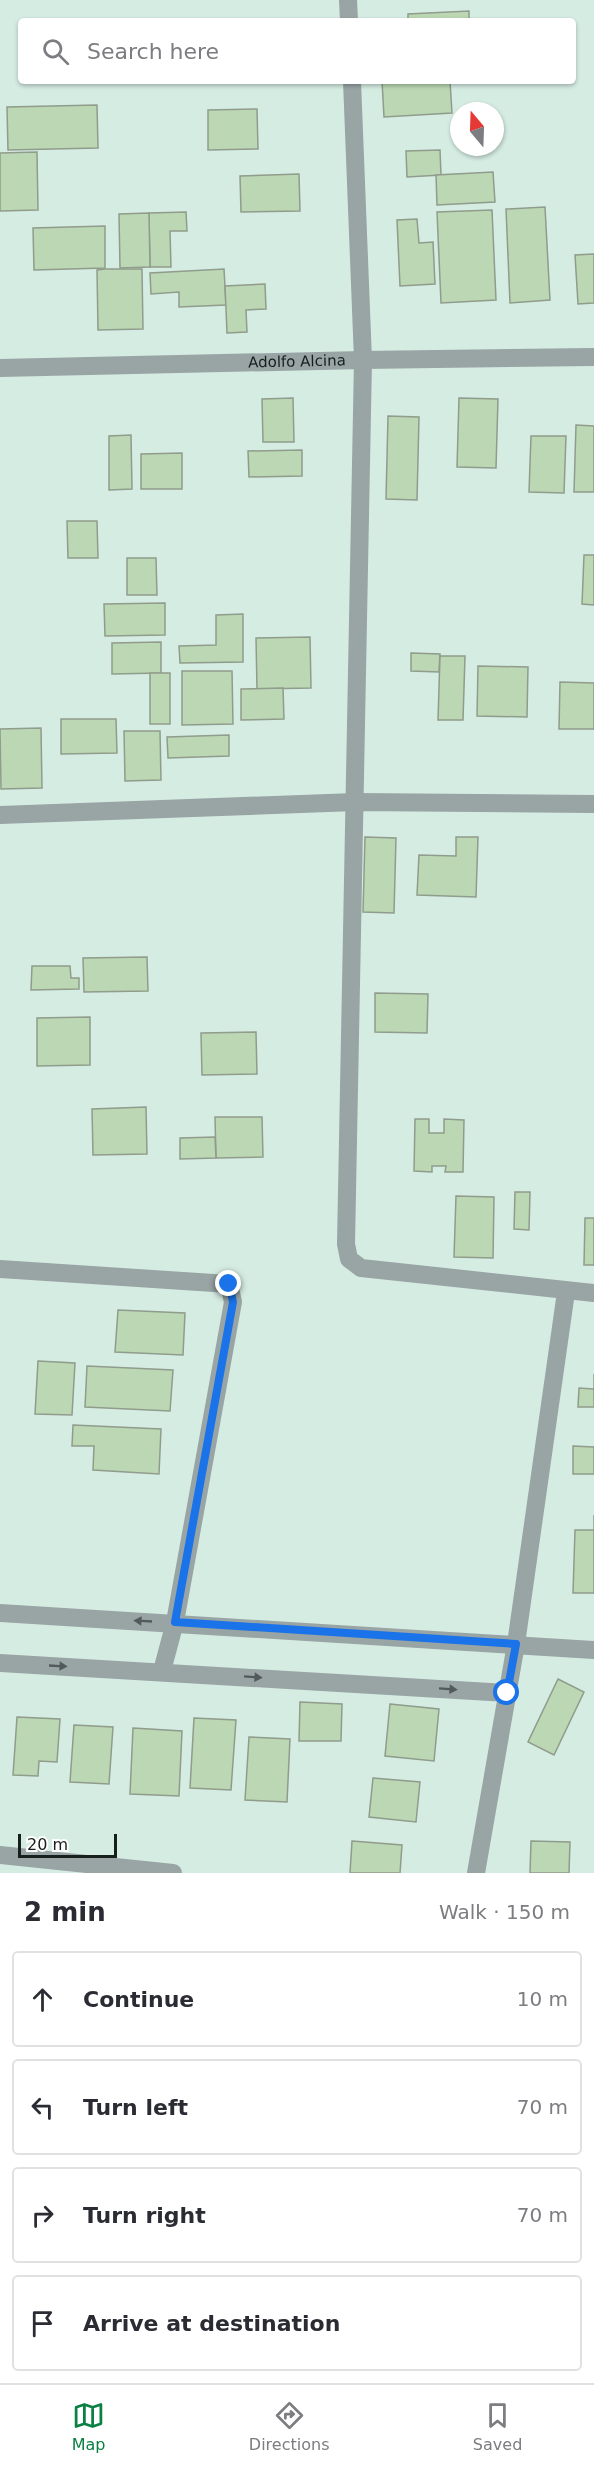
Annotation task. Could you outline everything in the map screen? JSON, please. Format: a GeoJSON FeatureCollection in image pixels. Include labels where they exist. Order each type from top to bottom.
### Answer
{"type":"FeatureCollection","features":[{"type":"Feature","properties":{"kind":"street"},"geometry":{"type":"LineString","coordinates":[[348,0],[349,18]]}},
{"type":"Feature","properties":{"kind":"street"},"geometry":{"type":"LineString","coordinates":[[352,84],[363,360],[346,1244],[349,1259],[362,1268],[566,1292],[594,1293]]}},
{"type":"Feature","properties":{"kind":"street","name":"Adolfo Alcina"},"geometry":{"type":"LineString","coordinates":[[0,368],[594,357]]}},
{"type":"Feature","properties":{"kind":"street"},"geometry":{"type":"LineString","coordinates":[[0,815],[355,802],[594,804]]}},
{"type":"Feature","properties":{"kind":"street"},"geometry":{"type":"LineString","coordinates":[[0,1269],[229,1284],[233,1302],[175,1622],[162,1671]]}},
{"type":"Feature","properties":{"kind":"street"},"geometry":{"type":"LineString","coordinates":[[476,1873],[516,1644],[566,1292]]}},
{"type":"Feature","properties":{"kind":"street"},"geometry":{"type":"LineString","coordinates":[[0,1613],[175,1622],[594,1650]]}},
{"type":"Feature","properties":{"kind":"street"},"geometry":{"type":"LineString","coordinates":[[0,1663],[507,1693]]}},
{"type":"Feature","properties":{"kind":"street"},"geometry":{"type":"LineString","coordinates":[[0,1855],[173,1873]]}},
{"type":"Feature","properties":{"kind":"building"},"geometry":{"type":"Polygon","coordinates":[[[469,11],[469,18],[408,18],[408,14],[469,11]]]}},
{"type":"Feature","properties":{"kind":"building"},"geometry":{"type":"Polygon","coordinates":[[[382,84],[450,84],[450,113],[384,117],[382,84]]]}},
{"type":"Feature","properties":{"kind":"building"},"geometry":{"type":"Polygon","coordinates":[[[97,105],[98,148],[8,150],[7,107],[97,105]]]}},
{"type":"Feature","properties":{"kind":"building"},"geometry":{"type":"Polygon","coordinates":[[[257,109],[258,149],[208,150],[208,110],[257,109]]]}},
{"type":"Feature","properties":{"kind":"building"},"geometry":{"type":"Polygon","coordinates":[[[440,150],[441,175],[407,177],[406,151],[440,150]]]}},
{"type":"Feature","properties":{"kind":"building"},"geometry":{"type":"Polygon","coordinates":[[[37,152],[38,210],[0,211],[0,153],[37,152]]]}},
{"type":"Feature","properties":{"kind":"building"},"geometry":{"type":"Polygon","coordinates":[[[493,172],[495,202],[437,205],[436,175],[493,172]]]}},
{"type":"Feature","properties":{"kind":"building"},"geometry":{"type":"Polygon","coordinates":[[[299,174],[300,211],[241,212],[240,176],[299,174]]]}},
{"type":"Feature","properties":{"kind":"building"},"geometry":{"type":"Polygon","coordinates":[[[545,207],[550,300],[510,303],[506,209],[545,207]]]}},
{"type":"Feature","properties":{"kind":"building"},"geometry":{"type":"Polygon","coordinates":[[[492,210],[496,300],[441,303],[437,212],[492,210]]]}},
{"type":"Feature","properties":{"kind":"building"},"geometry":{"type":"Polygon","coordinates":[[[186,212],[187,231],[170,231],[171,267],[150,267],[149,213],[186,212]]]}},
{"type":"Feature","properties":{"kind":"building"},"geometry":{"type":"Polygon","coordinates":[[[149,213],[150,267],[120,268],[119,214],[149,213]]]}},
{"type":"Feature","properties":{"kind":"building"},"geometry":{"type":"Polygon","coordinates":[[[417,219],[419,243],[433,242],[435,284],[400,286],[397,220],[417,219]]]}},
{"type":"Feature","properties":{"kind":"building"},"geometry":{"type":"Polygon","coordinates":[[[105,226],[105,268],[34,270],[33,228],[105,226]]]}},
{"type":"Feature","properties":{"kind":"building"},"geometry":{"type":"Polygon","coordinates":[[[594,254],[594,303],[578,304],[575,255],[594,254]]]}},
{"type":"Feature","properties":{"kind":"building"},"geometry":{"type":"Polygon","coordinates":[[[142,269],[143,329],[98,330],[97,270],[142,269]]]}},
{"type":"Feature","properties":{"kind":"building"},"geometry":{"type":"Polygon","coordinates":[[[224,269],[226,305],[179,307],[179,292],[151,294],[150,273],[224,269]]]}},
{"type":"Feature","properties":{"kind":"building"},"geometry":{"type":"Polygon","coordinates":[[[265,284],[266,309],[246,310],[247,332],[227,333],[225,286],[265,284]]]}},
{"type":"Feature","properties":{"kind":"building"},"geometry":{"type":"Polygon","coordinates":[[[293,398],[294,442],[263,442],[262,399],[293,398]]]}},
{"type":"Feature","properties":{"kind":"building"},"geometry":{"type":"Polygon","coordinates":[[[459,398],[498,399],[496,468],[457,467],[459,398]]]}},
{"type":"Feature","properties":{"kind":"building"},"geometry":{"type":"Polygon","coordinates":[[[388,416],[419,417],[417,500],[386,499],[388,416]]]}},
{"type":"Feature","properties":{"kind":"building"},"geometry":{"type":"Polygon","coordinates":[[[576,425],[594,426],[594,492],[574,492],[576,425]]]}},
{"type":"Feature","properties":{"kind":"building"},"geometry":{"type":"Polygon","coordinates":[[[131,435],[132,489],[109,490],[109,436],[131,435]]]}},
{"type":"Feature","properties":{"kind":"building"},"geometry":{"type":"Polygon","coordinates":[[[531,436],[566,436],[564,493],[529,492],[531,436]]]}},
{"type":"Feature","properties":{"kind":"building"},"geometry":{"type":"Polygon","coordinates":[[[302,450],[302,476],[249,477],[248,451],[302,450]]]}},
{"type":"Feature","properties":{"kind":"building"},"geometry":{"type":"Polygon","coordinates":[[[182,453],[182,489],[141,489],[141,454],[182,453]]]}},
{"type":"Feature","properties":{"kind":"building"},"geometry":{"type":"Polygon","coordinates":[[[67,521],[97,521],[98,558],[68,558],[67,521]]]}},
{"type":"Feature","properties":{"kind":"building"},"geometry":{"type":"Polygon","coordinates":[[[584,555],[594,555],[594,605],[582,604],[584,555]]]}},
{"type":"Feature","properties":{"kind":"building"},"geometry":{"type":"Polygon","coordinates":[[[127,558],[156,558],[157,595],[127,595],[127,558]]]}},
{"type":"Feature","properties":{"kind":"building"},"geometry":{"type":"Polygon","coordinates":[[[165,603],[165,635],[105,636],[104,604],[165,603]]]}},
{"type":"Feature","properties":{"kind":"building"},"geometry":{"type":"Polygon","coordinates":[[[243,614],[243,662],[180,663],[179,646],[216,645],[216,615],[243,614]]]}},
{"type":"Feature","properties":{"kind":"building"},"geometry":{"type":"Polygon","coordinates":[[[310,637],[311,688],[257,689],[256,638],[310,637]]]}},
{"type":"Feature","properties":{"kind":"building"},"geometry":{"type":"Polygon","coordinates":[[[161,642],[161,673],[112,674],[112,643],[161,642]]]}},
{"type":"Feature","properties":{"kind":"building"},"geometry":{"type":"Polygon","coordinates":[[[411,653],[440,654],[439,672],[411,671],[411,653]]]}},
{"type":"Feature","properties":{"kind":"building"},"geometry":{"type":"Polygon","coordinates":[[[440,656],[465,656],[463,720],[438,720],[440,656]]]}},
{"type":"Feature","properties":{"kind":"building"},"geometry":{"type":"Polygon","coordinates":[[[478,666],[528,667],[527,717],[477,716],[478,666]]]}},
{"type":"Feature","properties":{"kind":"building"},"geometry":{"type":"Polygon","coordinates":[[[182,671],[232,671],[233,724],[182,725],[182,671]]]}},
{"type":"Feature","properties":{"kind":"building"},"geometry":{"type":"Polygon","coordinates":[[[150,673],[170,673],[170,724],[150,724],[150,673]]]}},
{"type":"Feature","properties":{"kind":"building"},"geometry":{"type":"Polygon","coordinates":[[[560,682],[594,683],[594,729],[559,729],[560,682]]]}},
{"type":"Feature","properties":{"kind":"building"},"geometry":{"type":"Polygon","coordinates":[[[283,688],[284,719],[241,720],[241,689],[283,688]]]}},
{"type":"Feature","properties":{"kind":"building"},"geometry":{"type":"Polygon","coordinates":[[[61,719],[116,719],[117,753],[61,754],[61,719]]]}},
{"type":"Feature","properties":{"kind":"building"},"geometry":{"type":"Polygon","coordinates":[[[41,728],[42,788],[1,789],[0,729],[41,728]]]}},
{"type":"Feature","properties":{"kind":"building"},"geometry":{"type":"Polygon","coordinates":[[[124,731],[160,731],[161,780],[125,781],[124,731]]]}},
{"type":"Feature","properties":{"kind":"building"},"geometry":{"type":"Polygon","coordinates":[[[229,735],[229,756],[168,758],[167,737],[229,735]]]}},
{"type":"Feature","properties":{"kind":"building"},"geometry":{"type":"Polygon","coordinates":[[[365,837],[396,838],[394,913],[363,912],[365,837]]]}},
{"type":"Feature","properties":{"kind":"building"},"geometry":{"type":"Polygon","coordinates":[[[456,837],[478,837],[476,897],[417,895],[419,855],[456,856],[456,837]]]}},
{"type":"Feature","properties":{"kind":"building"},"geometry":{"type":"Polygon","coordinates":[[[147,957],[148,991],[84,992],[83,958],[147,957]]]}},
{"type":"Feature","properties":{"kind":"building"},"geometry":{"type":"Polygon","coordinates":[[[32,966],[70,966],[71,978],[79,978],[79,989],[31,990],[32,966]]]}},
{"type":"Feature","properties":{"kind":"building"},"geometry":{"type":"Polygon","coordinates":[[[375,993],[428,994],[427,1033],[375,1032],[375,993]]]}},
{"type":"Feature","properties":{"kind":"building"},"geometry":{"type":"Polygon","coordinates":[[[90,1017],[90,1065],[37,1066],[37,1018],[90,1017]]]}},
{"type":"Feature","properties":{"kind":"building"},"geometry":{"type":"Polygon","coordinates":[[[256,1032],[257,1074],[202,1075],[201,1033],[256,1032]]]}},
{"type":"Feature","properties":{"kind":"building"},"geometry":{"type":"Polygon","coordinates":[[[146,1107],[147,1154],[93,1155],[92,1109],[146,1107]]]}},
{"type":"Feature","properties":{"kind":"building"},"geometry":{"type":"Polygon","coordinates":[[[215,1117],[262,1117],[263,1157],[216,1158],[215,1117]]]}},
{"type":"Feature","properties":{"kind":"building"},"geometry":{"type":"Polygon","coordinates":[[[415,1119],[429,1119],[429,1133],[444,1133],[444,1119],[464,1120],[463,1172],[445,1172],[446,1166],[432,1166],[432,1172],[414,1171],[415,1119]]]}},
{"type":"Feature","properties":{"kind":"building"},"geometry":{"type":"Polygon","coordinates":[[[215,1137],[216,1158],[180,1159],[180,1138],[215,1137]]]}},
{"type":"Feature","properties":{"kind":"building"},"geometry":{"type":"Polygon","coordinates":[[[515,1192],[530,1192],[529,1230],[514,1229],[515,1192]]]}},
{"type":"Feature","properties":{"kind":"building"},"geometry":{"type":"Polygon","coordinates":[[[456,1196],[494,1197],[493,1258],[454,1257],[456,1196]]]}},
{"type":"Feature","properties":{"kind":"building"},"geometry":{"type":"Polygon","coordinates":[[[585,1218],[594,1218],[594,1265],[584,1265],[585,1218]]]}},
{"type":"Feature","properties":{"kind":"building"},"geometry":{"type":"Polygon","coordinates":[[[118,1310],[185,1313],[183,1355],[115,1352],[118,1310]]]}},
{"type":"Feature","properties":{"kind":"building"},"geometry":{"type":"Polygon","coordinates":[[[38,1361],[75,1363],[72,1415],[35,1414],[38,1361]]]}},
{"type":"Feature","properties":{"kind":"building"},"geometry":{"type":"Polygon","coordinates":[[[87,1366],[173,1370],[170,1411],[85,1407],[87,1366]]]}},
{"type":"Feature","properties":{"kind":"building"},"geometry":{"type":"Polygon","coordinates":[[[579,1388],[594,1389],[594,1407],[578,1407],[579,1388]]]}},
{"type":"Feature","properties":{"kind":"building"},"geometry":{"type":"Polygon","coordinates":[[[73,1425],[161,1429],[159,1474],[93,1470],[94,1446],[72,1446],[73,1425]]]}},
{"type":"Feature","properties":{"kind":"building"},"geometry":{"type":"Polygon","coordinates":[[[573,1446],[594,1447],[594,1474],[573,1474],[573,1446]]]}},
{"type":"Feature","properties":{"kind":"building"},"geometry":{"type":"Polygon","coordinates":[[[575,1530],[594,1530],[594,1593],[573,1593],[575,1530]]]}},
{"type":"Feature","properties":{"kind":"building"},"geometry":{"type":"Polygon","coordinates":[[[558,1679],[584,1692],[554,1755],[528,1742],[558,1679]]]}},
{"type":"Feature","properties":{"kind":"building"},"geometry":{"type":"Polygon","coordinates":[[[300,1702],[342,1704],[341,1741],[299,1741],[300,1702]]]}},
{"type":"Feature","properties":{"kind":"building"},"geometry":{"type":"Polygon","coordinates":[[[390,1704],[439,1709],[434,1761],[385,1756],[390,1704]]]}},
{"type":"Feature","properties":{"kind":"building"},"geometry":{"type":"Polygon","coordinates":[[[17,1717],[60,1719],[57,1762],[39,1761],[38,1776],[13,1775],[17,1717]]]}},
{"type":"Feature","properties":{"kind":"building"},"geometry":{"type":"Polygon","coordinates":[[[194,1718],[236,1720],[231,1790],[190,1788],[194,1718]]]}},
{"type":"Feature","properties":{"kind":"building"},"geometry":{"type":"Polygon","coordinates":[[[74,1725],[113,1727],[109,1784],[70,1782],[74,1725]]]}},
{"type":"Feature","properties":{"kind":"building"},"geometry":{"type":"Polygon","coordinates":[[[133,1728],[182,1731],[179,1796],[130,1794],[133,1728]]]}},
{"type":"Feature","properties":{"kind":"building"},"geometry":{"type":"Polygon","coordinates":[[[249,1737],[290,1739],[287,1802],[245,1800],[249,1737]]]}},
{"type":"Feature","properties":{"kind":"building"},"geometry":{"type":"Polygon","coordinates":[[[373,1778],[420,1782],[416,1822],[369,1817],[373,1778]]]}},
{"type":"Feature","properties":{"kind":"building"},"geometry":{"type":"Polygon","coordinates":[[[352,1841],[402,1845],[400,1873],[350,1873],[352,1841]]]}},
{"type":"Feature","properties":{"kind":"building"},"geometry":{"type":"Polygon","coordinates":[[[531,1841],[570,1842],[569,1873],[530,1873],[531,1841]]]}},
{"type":"Feature","properties":{"kind":"route"},"geometry":{"type":"LineString","coordinates":[[229,1284],[233,1293],[233,1302],[175,1622],[516,1644],[507,1693]]}}]}
